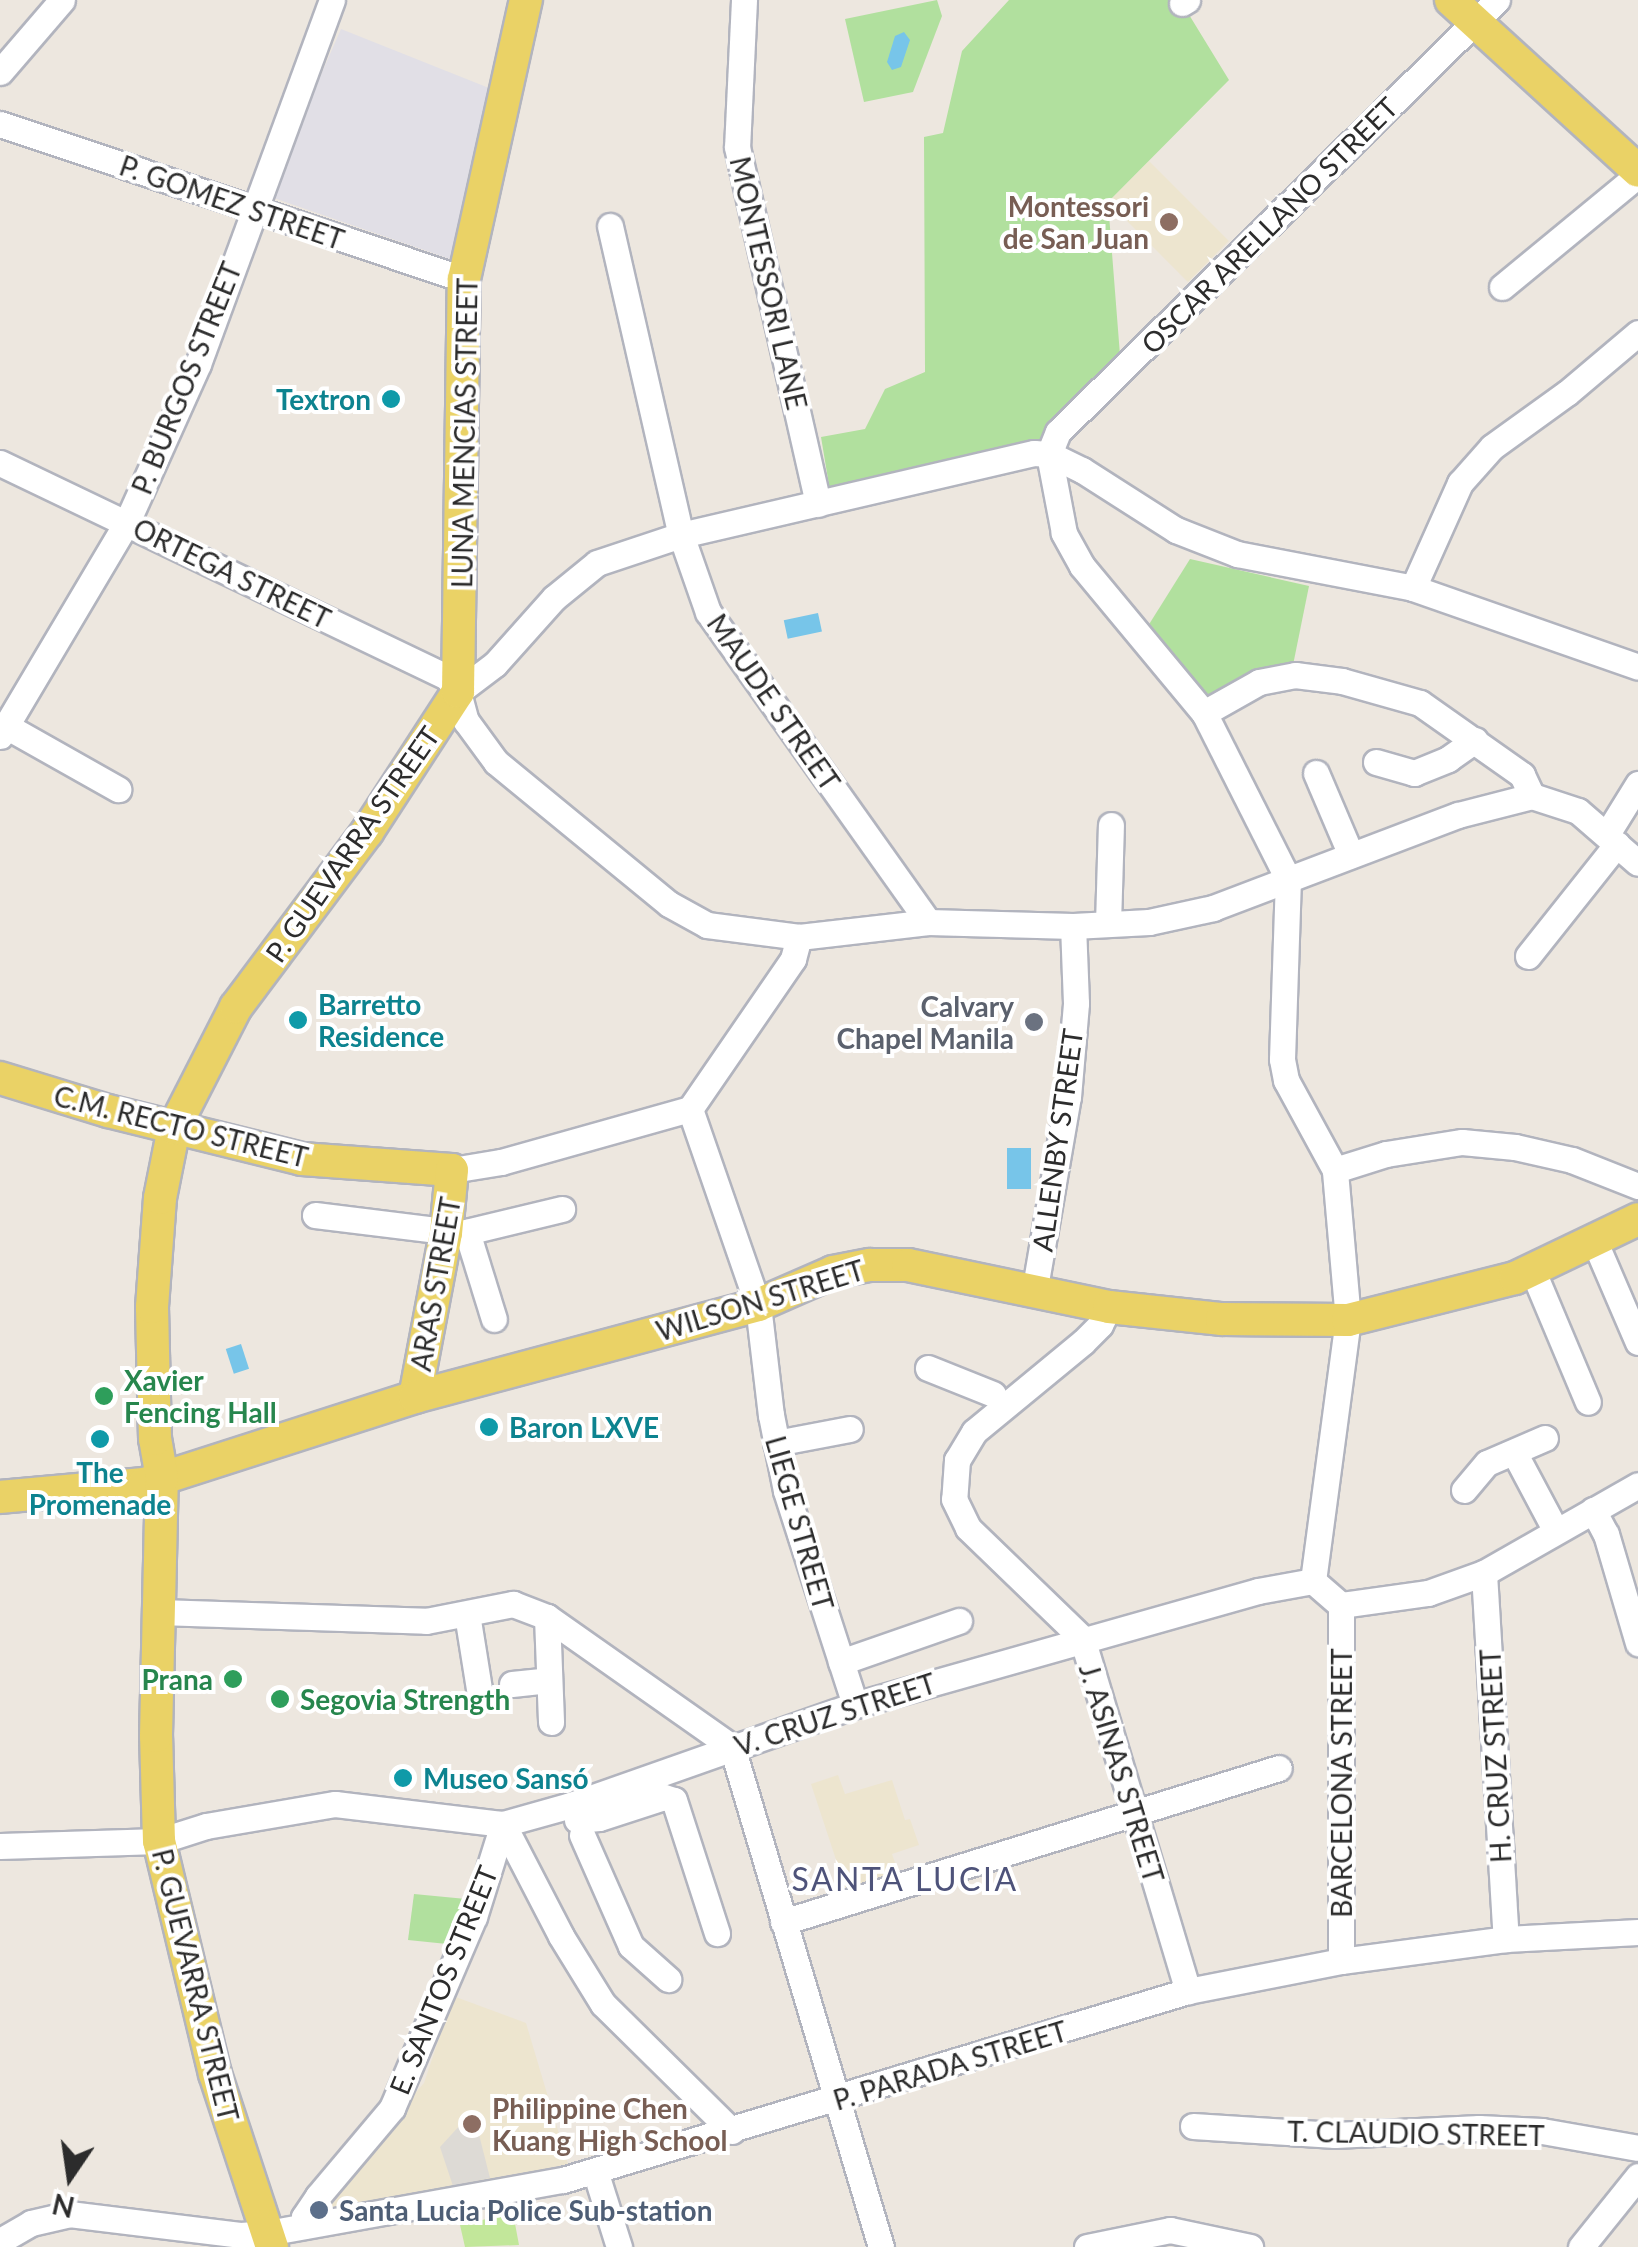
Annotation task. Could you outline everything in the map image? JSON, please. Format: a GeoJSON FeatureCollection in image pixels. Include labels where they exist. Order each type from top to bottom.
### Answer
{"type":"FeatureCollection","features":[{"type":"Feature","properties":{"kind":"main road","name":"LUNA MENCIAS STREET"},"geometry":{"type":"LineString","coordinates":[[458,692],[464,279],[526,0]]}},
{"type":"Feature","properties":{"kind":"main road"},"geometry":{"type":"LineString","coordinates":[[1452,0],[1486,11],[1638,173]]}},
{"type":"Feature","properties":{"kind":"main road","name":"P. GUEVARRA STREET"},"geometry":{"type":"LineString","coordinates":[[270,2240],[215,2074],[159,1841],[162,1478],[155,1438],[152,1307],[160,1198],[174,1128],[236,1007],[367,832],[458,692]]}},
{"type":"Feature","properties":{"kind":"main road","name":"C.M. RECTO STREET"},"geometry":{"type":"LineString","coordinates":[[0,1078],[174,1128],[302,1159],[452,1170]]}},
{"type":"Feature","properties":{"kind":"main road","name":"ARAS STREET"},"geometry":{"type":"LineString","coordinates":[[415,1397],[457,1233],[452,1170]]}},
{"type":"Feature","properties":{"kind":"main road","name":"WILSON STREET"},"geometry":{"type":"LineString","coordinates":[[0,1496],[78,1492],[162,1478],[415,1397],[758,1305],[834,1272],[870,1265],[908,1265],[1109,1308],[1222,1318],[1348,1320],[1475,1290],[1532,1270],[1638,1219]]}},
{"type":"Feature","properties":{"kind":"street"},"geometry":{"type":"LineString","coordinates":[[0,72],[62,0]]}},
{"type":"Feature","properties":{"kind":"street","name":"P. BURGOS STREET"},"geometry":{"type":"LineString","coordinates":[[3,731],[126,522],[198,364],[332,0]]}},
{"type":"Feature","properties":{"kind":"street","name":"MONTESSORI LANE"},"geometry":{"type":"LineString","coordinates":[[744,0],[737,148],[818,504]]}},
{"type":"Feature","properties":{"kind":"street","name":"OSCAR ARELLANO STREET"},"geometry":{"type":"LineString","coordinates":[[1050,454],[1058,432],[1486,11]]}},
{"type":"Feature","properties":{"kind":"street","name":"P. GOMEZ STREET"},"geometry":{"type":"LineString","coordinates":[[0,124],[464,279]]}},
{"type":"Feature","properties":{"kind":"street"},"geometry":{"type":"LineString","coordinates":[[1502,287],[1638,173]]}},
{"type":"Feature","properties":{"kind":"street","name":"MAUDE STREET"},"geometry":{"type":"LineString","coordinates":[[610,226],[681,535],[708,612],[863,824],[928,922]]}},
{"type":"Feature","properties":{"kind":"street"},"geometry":{"type":"LineString","coordinates":[[1413,588],[1460,484],[1492,447],[1568,393],[1638,333]]}},
{"type":"Feature","properties":{"kind":"street"},"geometry":{"type":"LineString","coordinates":[[1050,454],[1176,530],[1237,554],[1413,588],[1638,668]]}},
{"type":"Feature","properties":{"kind":"street"},"geometry":{"type":"LineString","coordinates":[[1050,454],[1064,533],[1082,566],[1204,713],[1288,880],[1282,1059],[1286,1080],[1336,1170],[1348,1320],[1313,1581],[1342,1604],[1428,1592],[1484,1572],[1638,1485]]}},
{"type":"Feature","properties":{"kind":"street","name":"P. GUEVARRA STREET"},"geometry":{"type":"LineString","coordinates":[[458,692],[495,664],[554,598],[597,564],[681,535],[1000,460],[1050,454]]}},
{"type":"Feature","properties":{"kind":"street","name":"ORTEGA STREET"},"geometry":{"type":"LineString","coordinates":[[0,463],[448,677],[458,692]]}},
{"type":"Feature","properties":{"kind":"street"},"geometry":{"type":"LineString","coordinates":[[1204,713],[1259,682],[1294,675],[1342,681],[1420,703],[1522,775],[1532,796]]}},
{"type":"Feature","properties":{"kind":"street"},"geometry":{"type":"LineString","coordinates":[[458,692],[466,721],[496,762],[669,904],[707,925],[799,937],[928,922],[1074,926],[1149,922],[1213,908],[1458,815],[1532,796],[1578,811],[1638,864]]}},
{"type":"Feature","properties":{"kind":"street"},"geometry":{"type":"LineString","coordinates":[[3,731],[118,789]]}},
{"type":"Feature","properties":{"kind":"street"},"geometry":{"type":"LineString","coordinates":[[1376,762],[1414,773],[1448,759],[1475,740]]}},
{"type":"Feature","properties":{"kind":"street"},"geometry":{"type":"LineString","coordinates":[[1316,774],[1350,856]]}},
{"type":"Feature","properties":{"kind":"street"},"geometry":{"type":"LineString","coordinates":[[1528,956],[1612,839],[1638,784]]}},
{"type":"Feature","properties":{"kind":"street"},"geometry":{"type":"LineString","coordinates":[[1108,924],[1111,825]]}},
{"type":"Feature","properties":{"kind":"street","name":"ALLENBY STREET"},"geometry":{"type":"LineString","coordinates":[[1034,1293],[1068,1097],[1076,1003],[1074,926]]}},
{"type":"Feature","properties":{"kind":"street"},"geometry":{"type":"LineString","coordinates":[[690,1109],[792,960],[799,937]]}},
{"type":"Feature","properties":{"kind":"street","name":"C.M. RECTO STREET"},"geometry":{"type":"LineString","coordinates":[[452,1170],[501,1162],[690,1109]]}},
{"type":"Feature","properties":{"kind":"street","name":"LIEGE STREET"},"geometry":{"type":"LineString","coordinates":[[690,1109],[758,1305],[786,1491],[855,1705]]}},
{"type":"Feature","properties":{"kind":"street"},"geometry":{"type":"LineString","coordinates":[[1336,1170],[1386,1154],[1462,1142],[1515,1147],[1572,1160],[1638,1186]]}},
{"type":"Feature","properties":{"kind":"street"},"geometry":{"type":"LineString","coordinates":[[315,1215],[457,1233],[562,1209]]}},
{"type":"Feature","properties":{"kind":"street"},"geometry":{"type":"LineString","coordinates":[[457,1233],[494,1319]]}},
{"type":"Feature","properties":{"kind":"street"},"geometry":{"type":"LineString","coordinates":[[1594,1240],[1638,1342]]}},
{"type":"Feature","properties":{"kind":"street"},"geometry":{"type":"LineString","coordinates":[[1532,1270],[1588,1402]]}},
{"type":"Feature","properties":{"kind":"street","name":"J. ASINAS STREET"},"geometry":{"type":"LineString","coordinates":[[1109,1308],[1100,1325],[1083,1342],[974,1432],[958,1460],[954,1499],[968,1528],[1082,1638],[1188,1991]]}},
{"type":"Feature","properties":{"kind":"street"},"geometry":{"type":"LineString","coordinates":[[928,1368],[993,1394]]}},
{"type":"Feature","properties":{"kind":"street"},"geometry":{"type":"LineString","coordinates":[[776,1443],[850,1429]]}},
{"type":"Feature","properties":{"kind":"street"},"geometry":{"type":"LineString","coordinates":[[1464,1490],[1488,1463],[1516,1454],[1545,1438]]}},
{"type":"Feature","properties":{"kind":"street"},"geometry":{"type":"LineString","coordinates":[[1516,1454],[1556,1531]]}},
{"type":"Feature","properties":{"kind":"street"},"geometry":{"type":"LineString","coordinates":[[1590,1512],[1612,1560],[1638,1642]]}},
{"type":"Feature","properties":{"kind":"street","name":"H. CRUZ STREET"},"geometry":{"type":"LineString","coordinates":[[1484,1572],[1506,1939]]}},
{"type":"Feature","properties":{"kind":"street","name":"V. CRUZ STREET"},"geometry":{"type":"LineString","coordinates":[[0,1846],[159,1841],[206,1826],[335,1804],[503,1824],[571,1805],[855,1705],[1082,1638],[1313,1581]]}},
{"type":"Feature","properties":{"kind":"street"},"geometry":{"type":"LineString","coordinates":[[160,1612],[380,1622],[468,1614],[513,1604],[547,1617],[732,1747],[881,2247]]}},
{"type":"Feature","properties":{"kind":"street","name":"BARCELONA STREET"},"geometry":{"type":"LineString","coordinates":[[1341,1961],[1342,1604]]}},
{"type":"Feature","properties":{"kind":"street"},"geometry":{"type":"LineString","coordinates":[[468,1614],[478,1689]]}},
{"type":"Feature","properties":{"kind":"street"},"geometry":{"type":"LineString","coordinates":[[547,1617],[551,1722]]}},
{"type":"Feature","properties":{"kind":"street"},"geometry":{"type":"LineString","coordinates":[[841,1662],[959,1622]]}},
{"type":"Feature","properties":{"kind":"street"},"geometry":{"type":"LineString","coordinates":[[512,1684],[548,1680]]}},
{"type":"Feature","properties":{"kind":"street"},"geometry":{"type":"LineString","coordinates":[[783,1922],[1279,1768]]}},
{"type":"Feature","properties":{"kind":"street"},"geometry":{"type":"LineString","coordinates":[[668,1979],[631,1946],[580,1827],[664,1797],[674,1800],[717,1933]]}},
{"type":"Feature","properties":{"kind":"street"},"geometry":{"type":"LineString","coordinates":[[503,1824],[526,1873],[603,2004],[732,2132]]}},
{"type":"Feature","properties":{"kind":"street","name":"E. SANTOS STREET"},"geometry":{"type":"LineString","coordinates":[[304,2226],[304,2217],[318,2196],[392,2108],[474,1917],[503,1824]]}},
{"type":"Feature","properties":{"kind":"street","name":"P. PARADA STREET"},"geometry":{"type":"LineString","coordinates":[[0,2241],[31,2223],[69,2214],[270,2240],[304,2226],[596,2174],[1188,1991],[1341,1961],[1506,1939],[1638,1932]]}},
{"type":"Feature","properties":{"kind":"street","name":"T. CLAUDIO STREET"},"geometry":{"type":"LineString","coordinates":[[1193,2126],[1335,2135],[1480,2128],[1542,2131],[1638,2148]]}},
{"type":"Feature","properties":{"kind":"street"},"geometry":{"type":"LineString","coordinates":[[596,2174],[620,2247]]}},
{"type":"Feature","properties":{"kind":"street"},"geometry":{"type":"LineString","coordinates":[[1582,2247],[1638,2176]]}},
{"type":"Feature","properties":{"kind":"street"},"geometry":{"type":"LineString","coordinates":[[1086,2247],[1170,2230],[1250,2247]]}},
{"type":"Feature","properties":{"kind":"shaded area"},"geometry":{"type":"Polygon","coordinates":[[[341,29],[494,90],[453,260],[268,196],[341,29]]]}},
{"type":"Feature","properties":{"kind":"shaded area","name":"Montessori de San Juan"},"geometry":{"type":"Polygon","coordinates":[[[1149,161],[1229,241],[1188,282],[1108,202],[1149,161]]]}},
{"type":"Feature","properties":{"kind":"shaded area"},"geometry":{"type":"Polygon","coordinates":[[[838,1775],[845,1794],[892,1780],[905,1820],[910,1819],[919,1845],[892,1854],[901,1880],[848,1896],[811,1784],[838,1775]]]}},
{"type":"Feature","properties":{"kind":"shaded area","name":"Philippine Chen Kuang High School"},"geometry":{"type":"Polygon","coordinates":[[[453,1996],[526,2023],[568,2164],[329,2215],[319,2205],[424,2083],[453,1996]]]}},
{"type":"Feature","properties":{"kind":"shaded area"},"geometry":{"type":"Polygon","coordinates":[[[473,2111],[490,2178],[453,2186],[440,2147],[473,2111]]]}},
{"type":"Feature","properties":{"kind":"green space"},"geometry":{"type":"Polygon","coordinates":[[[937,0],[942,16],[913,92],[864,102],[845,19],[937,0]]]}},
{"type":"Feature","properties":{"kind":"green space"},"geometry":{"type":"Polygon","coordinates":[[[1009,0],[1180,0],[1229,80],[1108,202],[1120,355],[1052,438],[830,491],[821,437],[865,429],[885,389],[925,372],[924,137],[943,133],[962,51],[1009,0]]]}},
{"type":"Feature","properties":{"kind":"green space"},"geometry":{"type":"Polygon","coordinates":[[[1190,559],[1309,586],[1292,670],[1208,704],[1148,626],[1190,559]]]}},
{"type":"Feature","properties":{"kind":"green space"},"geometry":{"type":"Polygon","coordinates":[[[414,1894],[466,1899],[447,1944],[408,1940],[414,1894]]]}},
{"type":"Feature","properties":{"kind":"green space"},"geometry":{"type":"Polygon","coordinates":[[[513,2213],[519,2245],[465,2247],[460,2225],[513,2213]]]}},
{"type":"Feature","properties":{"kind":"water"},"geometry":{"type":"Polygon","coordinates":[[[904,32],[910,40],[901,67],[892,70],[887,62],[895,36],[904,32]]]}},
{"type":"Feature","properties":{"kind":"water"},"geometry":{"type":"Polygon","coordinates":[[[818,613],[822,632],[788,639],[784,620],[818,613]]]}},
{"type":"Feature","properties":{"kind":"water"},"geometry":{"type":"Polygon","coordinates":[[[1007,1148],[1031,1148],[1031,1189],[1007,1189],[1007,1148]]]}},
{"type":"Feature","properties":{"kind":"water"},"geometry":{"type":"Polygon","coordinates":[[[241,1344],[249,1369],[234,1374],[226,1349],[241,1344]]]}},
{"type":"Feature","properties":{"kind":"place","name":"Montessori de San Juan"},"geometry":{"type":"Point","coordinates":[1169,222]}},
{"type":"Feature","properties":{"kind":"place","name":"Textron"},"geometry":{"type":"Point","coordinates":[391,399]}},
{"type":"Feature","properties":{"kind":"place","name":"Barretto Residence"},"geometry":{"type":"Point","coordinates":[298,1020]}},
{"type":"Feature","properties":{"kind":"place","name":"Calvary Chapel Manila"},"geometry":{"type":"Point","coordinates":[1034,1022]}},
{"type":"Feature","properties":{"kind":"place","name":"Xavier Fencing Hall"},"geometry":{"type":"Point","coordinates":[104,1396]}},
{"type":"Feature","properties":{"kind":"place","name":"Baron LXVE"},"geometry":{"type":"Point","coordinates":[489,1427]}},
{"type":"Feature","properties":{"kind":"place","name":"The Promenade"},"geometry":{"type":"Point","coordinates":[100,1439]}},
{"type":"Feature","properties":{"kind":"place","name":"Prana"},"geometry":{"type":"Point","coordinates":[233,1679]}},
{"type":"Feature","properties":{"kind":"place","name":"Segovia Strength"},"geometry":{"type":"Point","coordinates":[280,1699]}},
{"type":"Feature","properties":{"kind":"place","name":"Museo Sansó"},"geometry":{"type":"Point","coordinates":[403,1778]}},
{"type":"Feature","properties":{"kind":"place","name":"Philippine Chen Kuang High School"},"geometry":{"type":"Point","coordinates":[472,2124]}},
{"type":"Feature","properties":{"kind":"place","name":"Santa Lucia Police Sub-station"},"geometry":{"type":"Point","coordinates":[319,2210]}},
{"type":"Feature","properties":{"kind":"district","name":"SANTA LUCIA"},"geometry":{"type":"Point","coordinates":[905,1879]}}]}
